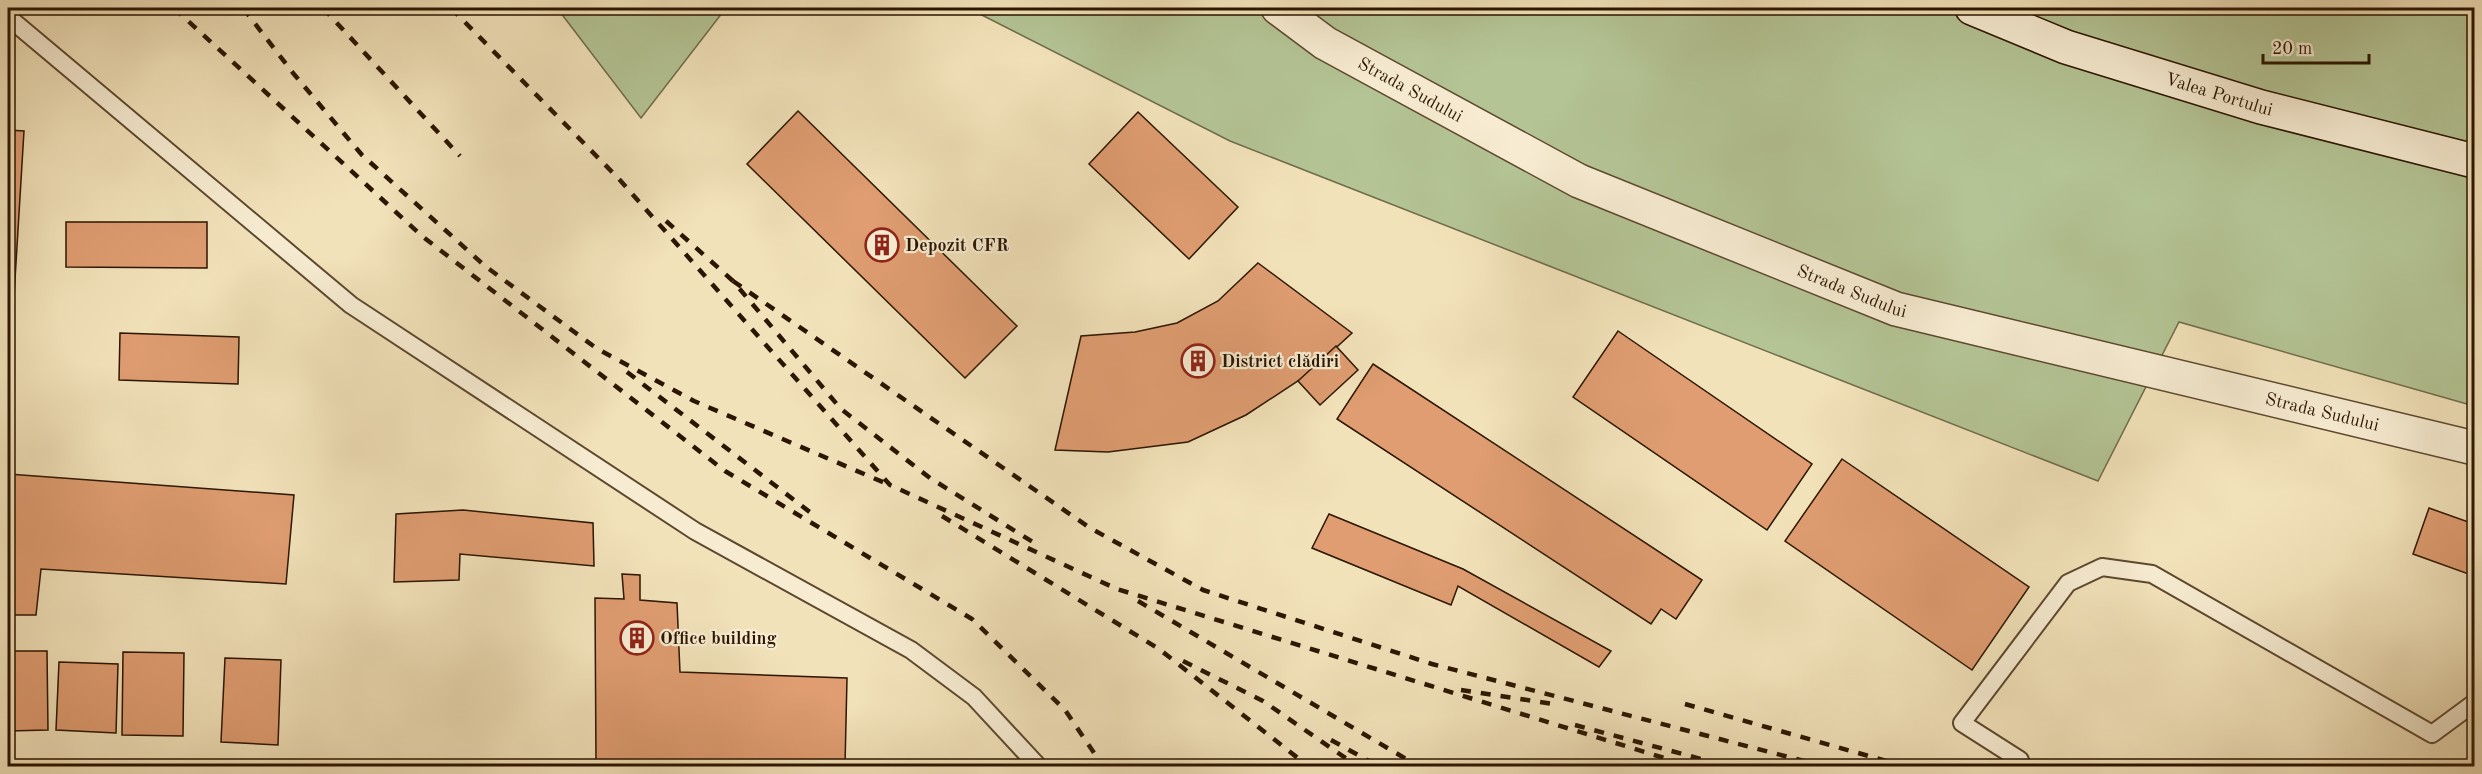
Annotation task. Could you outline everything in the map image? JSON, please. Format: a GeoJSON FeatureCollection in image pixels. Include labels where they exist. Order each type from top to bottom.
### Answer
{"type":"FeatureCollection","features":[{"type":"Feature","properties":{"kind":"street","name":"Strada Sudului"},"geometry":{"type":"LineString","coordinates":[[1278,8],[1325,43],[1579,181],[1896,309],[2475,448]]}},
{"type":"Feature","properties":{"kind":"street","name":"Valea Portului"},"geometry":{"type":"LineString","coordinates":[[1972,8],[2066,47],[2261,107],[2475,161]]}},
{"type":"Feature","properties":{"kind":"lane"},"geometry":{"type":"LineString","coordinates":[[8,17],[351,305],[695,531],[911,650],[974,697],[1038,766]]}},
{"type":"Feature","properties":{"kind":"lane"},"geometry":{"type":"LineString","coordinates":[[2020,760],[1962,723],[2068,583],[2102,567],[2152,574],[2432,734],[2475,703]]}},
{"type":"Feature","properties":{"kind":"green space"},"geometry":{"type":"Polygon","coordinates":[[[557,8],[726,8],[641,118],[557,8]]]}},
{"type":"Feature","properties":{"kind":"green space"},"geometry":{"type":"Polygon","coordinates":[[[968,8],[2474,8],[2474,406],[2179,322],[2098,481],[1230,141],[968,8]]]}},
{"type":"Feature","properties":{"kind":"building","name":"Depozit CFR"},"geometry":{"type":"Polygon","coordinates":[[[798,111],[1017,326],[965,378],[747,164],[798,111]]]}},
{"type":"Feature","properties":{"kind":"building"},"geometry":{"type":"Polygon","coordinates":[[[1138,112],[1238,207],[1189,259],[1089,164],[1138,112]]]}},
{"type":"Feature","properties":{"kind":"building"},"geometry":{"type":"Polygon","coordinates":[[[8,130],[24,131],[14,296],[8,295],[8,130]]]}},
{"type":"Feature","properties":{"kind":"building"},"geometry":{"type":"Polygon","coordinates":[[[66,222],[207,222],[207,268],[66,267],[66,222]]]}},
{"type":"Feature","properties":{"kind":"building","name":"District clădiri"},"geometry":{"type":"Polygon","coordinates":[[[1258,263],[1352,333],[1304,377],[1246,415],[1188,442],[1108,452],[1055,450],[1081,336],[1135,332],[1177,323],[1218,301],[1258,263]]]}},
{"type":"Feature","properties":{"kind":"building"},"geometry":{"type":"Polygon","coordinates":[[[1618,331],[1812,464],[1767,530],[1573,397],[1618,331]]]}},
{"type":"Feature","properties":{"kind":"building"},"geometry":{"type":"Polygon","coordinates":[[[120,333],[239,337],[238,384],[119,380],[120,333]]]}},
{"type":"Feature","properties":{"kind":"building"},"geometry":{"type":"Polygon","coordinates":[[[1336,346],[1358,370],[1320,405],[1298,381],[1336,346]]]}},
{"type":"Feature","properties":{"kind":"building"},"geometry":{"type":"Polygon","coordinates":[[[1373,364],[1702,580],[1676,619],[1661,609],[1651,624],[1337,419],[1373,364]]]}},
{"type":"Feature","properties":{"kind":"building"},"geometry":{"type":"Polygon","coordinates":[[[1842,459],[2029,587],[1972,670],[1785,541],[1842,459]]]}},
{"type":"Feature","properties":{"kind":"building"},"geometry":{"type":"Polygon","coordinates":[[[8,474],[294,495],[286,584],[41,569],[36,615],[8,615],[8,474]]]}},
{"type":"Feature","properties":{"kind":"building"},"geometry":{"type":"Polygon","coordinates":[[[2429,508],[2474,524],[2474,576],[2413,554],[2429,508]]]}},
{"type":"Feature","properties":{"kind":"building"},"geometry":{"type":"Polygon","coordinates":[[[463,510],[593,523],[594,566],[460,554],[459,580],[394,582],[396,514],[463,510]]]}},
{"type":"Feature","properties":{"kind":"building"},"geometry":{"type":"Polygon","coordinates":[[[1329,514],[1463,569],[1611,651],[1599,667],[1458,586],[1451,605],[1312,548],[1329,514]]]}},
{"type":"Feature","properties":{"kind":"building","name":"Office building"},"geometry":{"type":"Polygon","coordinates":[[[622,574],[640,575],[640,600],[677,603],[680,672],[847,678],[845,766],[596,762],[595,598],[624,599],[622,574]]]}},
{"type":"Feature","properties":{"kind":"building"},"geometry":{"type":"Polygon","coordinates":[[[8,651],[47,651],[48,730],[8,731],[8,651]]]}},
{"type":"Feature","properties":{"kind":"building"},"geometry":{"type":"Polygon","coordinates":[[[123,652],[184,653],[183,736],[122,735],[123,652]]]}},
{"type":"Feature","properties":{"kind":"building"},"geometry":{"type":"Polygon","coordinates":[[[225,658],[281,660],[278,745],[221,742],[225,658]]]}},
{"type":"Feature","properties":{"kind":"building"},"geometry":{"type":"Polygon","coordinates":[[[59,662],[118,664],[116,733],[56,730],[59,662]]]}},
{"type":"Feature","properties":{"kind":"railway"},"geometry":{"type":"LineString","coordinates":[[174,8],[422,236],[725,471],[972,619],[1065,710],[1103,766]]}},
{"type":"Feature","properties":{"kind":"railway"},"geometry":{"type":"LineString","coordinates":[[243,8],[293,73],[362,155],[485,266],[596,348],[694,401],[885,483]]}},
{"type":"Feature","properties":{"kind":"railway"},"geometry":{"type":"LineString","coordinates":[[323,8],[460,156]]}},
{"type":"Feature","properties":{"kind":"railway"},"geometry":{"type":"LineString","coordinates":[[451,8],[619,179],[890,485],[1117,589],[1690,766]]}},
{"type":"Feature","properties":{"kind":"railway"},"geometry":{"type":"LineString","coordinates":[[666,221],[733,281],[841,409],[930,478],[1036,544]]}},
{"type":"Feature","properties":{"kind":"railway"},"geometry":{"type":"LineString","coordinates":[[733,281],[1090,528],[1203,590],[1432,664],[1823,766]]}},
{"type":"Feature","properties":{"kind":"railway"},"geometry":{"type":"LineString","coordinates":[[627,372],[815,516]]}},
{"type":"Feature","properties":{"kind":"railway"},"geometry":{"type":"LineString","coordinates":[[942,516],[1159,649],[1308,766]]}},
{"type":"Feature","properties":{"kind":"railway"},"geometry":{"type":"LineString","coordinates":[[1138,601],[1418,766]]}},
{"type":"Feature","properties":{"kind":"railway"},"geometry":{"type":"LineString","coordinates":[[1183,661],[1263,701],[1357,766]]}},
{"type":"Feature","properties":{"kind":"railway"},"geometry":{"type":"LineString","coordinates":[[1461,690],[1553,704]]}},
{"type":"Feature","properties":{"kind":"railway"},"geometry":{"type":"LineString","coordinates":[[1685,704],[1904,766]]}},
{"type":"Feature","properties":{"kind":"railway"},"geometry":{"type":"LineString","coordinates":[[1575,725],[1727,766]]}},
{"type":"Feature","properties":{"kind":"railway"},"geometry":{"type":"LineString","coordinates":[[1331,740],[1378,766]]}},
{"type":"Feature","properties":{"kind":"place","name":"Depozit CFR"},"geometry":{"type":"Point","coordinates":[882,245]}},
{"type":"Feature","properties":{"kind":"place","name":"District clădiri"},"geometry":{"type":"Point","coordinates":[1198,361]}},
{"type":"Feature","properties":{"kind":"place","name":"Office building"},"geometry":{"type":"Point","coordinates":[637,638]}}]}
